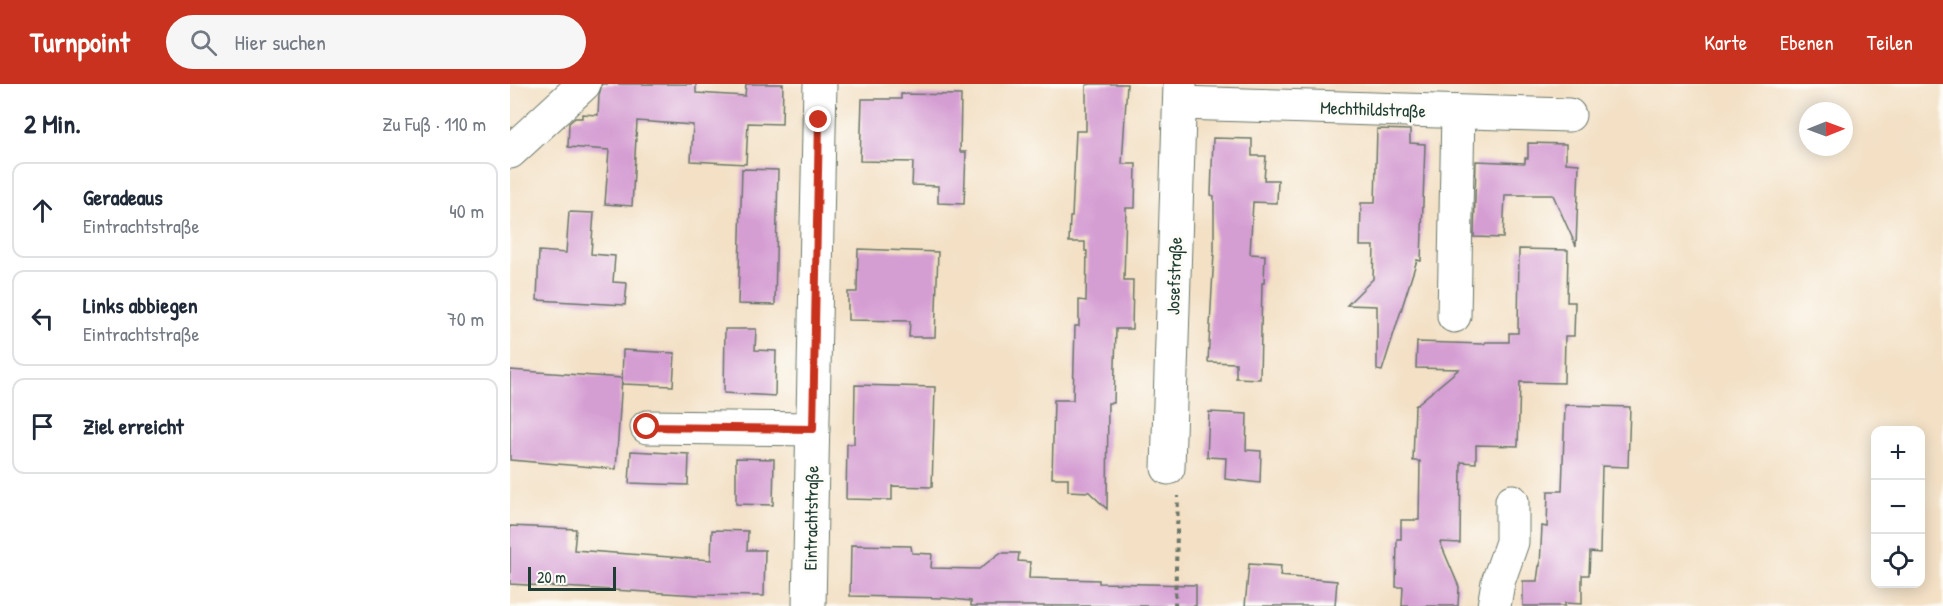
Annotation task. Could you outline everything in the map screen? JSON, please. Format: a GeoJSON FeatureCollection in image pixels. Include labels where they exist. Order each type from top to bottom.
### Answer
{"type":"FeatureCollection","features":[{"type":"Feature","properties":{"kind":"street"},"geometry":{"type":"LineString","coordinates":[[510,152],[583,84]]}},
{"type":"Feature","properties":{"kind":"street","name":"Eintrachtstraße"},"geometry":{"type":"LineString","coordinates":[[809,606],[820,84]]}},
{"type":"Feature","properties":{"kind":"street","name":"Mechthildstraße"},"geometry":{"type":"LineString","coordinates":[[1180,94],[1458,112],[1569,115]]}},
{"type":"Feature","properties":{"kind":"street","name":"Josefstraße"},"geometry":{"type":"LineString","coordinates":[[1168,468],[1180,94]]}},
{"type":"Feature","properties":{"kind":"street"},"geometry":{"type":"LineString","coordinates":[[1454,316],[1458,112]]}},
{"type":"Feature","properties":{"kind":"street"},"geometry":{"type":"LineString","coordinates":[[647,427],[813,429]]}},
{"type":"Feature","properties":{"kind":"street"},"geometry":{"type":"LineString","coordinates":[[1494,606],[1498,582],[1512,542],[1512,501]]}},
{"type":"Feature","properties":{"kind":"path"},"geometry":{"type":"LineString","coordinates":[[1168,468],[1179,499],[1175,606]]}},
{"type":"Feature","properties":{"kind":"building"},"geometry":{"type":"Polygon","coordinates":[[[602,84],[696,84],[696,93],[745,96],[746,84],[783,84],[782,124],[748,123],[746,164],[691,161],[693,125],[637,121],[632,206],[605,204],[609,150],[568,147],[569,123],[575,118],[582,118],[582,114],[598,115],[602,84]]]}},
{"type":"Feature","properties":{"kind":"building"},"geometry":{"type":"Polygon","coordinates":[[[1127,84],[1122,164],[1136,164],[1135,208],[1126,208],[1124,280],[1133,280],[1132,329],[1116,329],[1114,403],[1108,403],[1107,509],[1089,492],[1068,491],[1068,478],[1052,478],[1054,400],[1073,400],[1075,326],[1079,326],[1079,300],[1086,301],[1087,251],[1085,251],[1085,242],[1069,242],[1076,131],[1086,131],[1086,85],[1127,84]]]}},
{"type":"Feature","properties":{"kind":"building"},"geometry":{"type":"Polygon","coordinates":[[[901,94],[961,95],[960,152],[966,152],[964,204],[938,203],[938,186],[912,185],[913,162],[860,161],[862,99],[901,99],[901,94]]]}},
{"type":"Feature","properties":{"kind":"building"},"geometry":{"type":"Polygon","coordinates":[[[1377,129],[1410,130],[1410,143],[1425,144],[1421,261],[1417,260],[1382,371],[1377,370],[1377,306],[1347,305],[1373,279],[1374,246],[1360,246],[1361,203],[1375,203],[1377,129]]]}},
{"type":"Feature","properties":{"kind":"building"},"geometry":{"type":"Polygon","coordinates":[[[1213,138],[1252,139],[1252,156],[1266,156],[1264,180],[1278,180],[1277,203],[1253,202],[1250,254],[1265,255],[1264,283],[1262,283],[1260,379],[1236,378],[1236,363],[1208,362],[1214,253],[1214,196],[1211,195],[1213,138]]]}},
{"type":"Feature","properties":{"kind":"building"},"geometry":{"type":"Polygon","coordinates":[[[1528,143],[1566,144],[1566,163],[1579,164],[1576,246],[1553,195],[1505,195],[1503,238],[1474,237],[1476,161],[1525,163],[1525,158],[1528,158],[1528,143]]]}},
{"type":"Feature","properties":{"kind":"building"},"geometry":{"type":"Polygon","coordinates":[[[742,169],[778,170],[775,305],[738,304],[742,169]]]}},
{"type":"Feature","properties":{"kind":"building"},"geometry":{"type":"Polygon","coordinates":[[[569,212],[594,213],[591,254],[615,256],[613,282],[627,283],[625,305],[537,300],[539,251],[566,253],[569,212]]]}},
{"type":"Feature","properties":{"kind":"building"},"geometry":{"type":"Polygon","coordinates":[[[858,249],[938,252],[935,337],[909,337],[910,321],[848,320],[848,292],[857,292],[858,249]]]}},
{"type":"Feature","properties":{"kind":"building"},"geometry":{"type":"Polygon","coordinates":[[[1519,249],[1568,250],[1567,302],[1575,302],[1574,336],[1565,336],[1564,383],[1520,382],[1518,446],[1476,445],[1476,463],[1461,462],[1460,543],[1440,542],[1459,587],[1458,606],[1402,606],[1403,587],[1396,587],[1397,539],[1401,539],[1401,520],[1419,520],[1420,461],[1413,461],[1415,406],[1459,369],[1416,368],[1417,342],[1484,344],[1486,342],[1509,342],[1509,333],[1518,333],[1519,249]]]}},
{"type":"Feature","properties":{"kind":"building"},"geometry":{"type":"Polygon","coordinates":[[[725,329],[756,329],[755,350],[776,351],[775,396],[724,393],[725,329]]]}},
{"type":"Feature","properties":{"kind":"building"},"geometry":{"type":"Polygon","coordinates":[[[623,350],[675,353],[673,386],[622,384],[623,350]]]}},
{"type":"Feature","properties":{"kind":"building"},"geometry":{"type":"Polygon","coordinates":[[[510,370],[622,378],[616,469],[510,460],[510,370]]]}},
{"type":"Feature","properties":{"kind":"building"},"geometry":{"type":"Polygon","coordinates":[[[855,385],[935,387],[932,487],[892,486],[892,500],[846,499],[847,444],[854,444],[855,385]]]}},
{"type":"Feature","properties":{"kind":"building"},"geometry":{"type":"Polygon","coordinates":[[[1565,405],[1630,407],[1628,467],[1602,466],[1600,553],[1590,552],[1589,575],[1582,575],[1582,604],[1523,606],[1523,581],[1537,581],[1542,526],[1547,527],[1548,491],[1562,491],[1565,405]]]}},
{"type":"Feature","properties":{"kind":"building"},"geometry":{"type":"Polygon","coordinates":[[[1209,412],[1247,414],[1246,450],[1261,451],[1260,483],[1225,479],[1226,458],[1207,457],[1209,412]]]}},
{"type":"Feature","properties":{"kind":"building"},"geometry":{"type":"Polygon","coordinates":[[[631,451],[689,454],[688,485],[629,483],[631,451]]]}},
{"type":"Feature","properties":{"kind":"building"},"geometry":{"type":"Polygon","coordinates":[[[736,458],[774,459],[773,505],[736,504],[736,458]]]}},
{"type":"Feature","properties":{"kind":"building"},"geometry":{"type":"Polygon","coordinates":[[[510,526],[576,529],[574,550],[711,560],[712,530],[748,531],[747,550],[765,550],[764,596],[699,595],[510,584],[510,526]]]}},
{"type":"Feature","properties":{"kind":"building"},"geometry":{"type":"Polygon","coordinates":[[[851,545],[911,546],[912,553],[932,554],[931,568],[979,569],[1000,553],[1019,553],[1018,561],[1030,562],[1029,578],[1099,580],[1099,583],[1196,585],[1196,606],[971,606],[971,601],[943,598],[850,596],[851,545]]]}},
{"type":"Feature","properties":{"kind":"building"},"geometry":{"type":"Polygon","coordinates":[[[1249,564],[1281,566],[1280,576],[1337,581],[1335,606],[1245,606],[1249,564]]]}},
{"type":"Feature","properties":{"kind":"route"},"geometry":{"type":"LineString","coordinates":[[647,427],[813,429],[819,120]]}}]}
